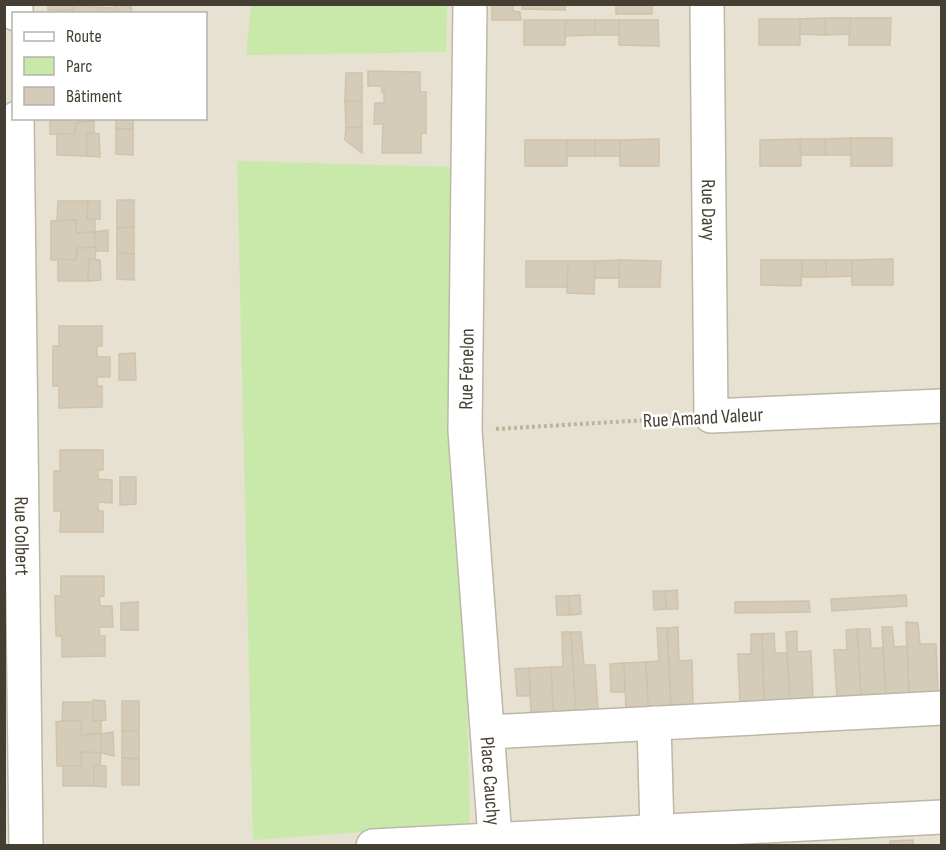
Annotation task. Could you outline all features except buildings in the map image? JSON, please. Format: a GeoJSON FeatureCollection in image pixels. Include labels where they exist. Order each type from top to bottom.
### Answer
{"type":"FeatureCollection","features":[{"type":"Feature","properties":{"kind":"street","name":"Rue Fénelon"},"geometry":{"type":"LineString","coordinates":[[470,4],[465,431],[489,732]]}},
{"type":"Feature","properties":{"kind":"street","name":"Rue Davy"},"geometry":{"type":"LineString","coordinates":[[706,4],[711,416]]}},
{"type":"Feature","properties":{"kind":"street","name":"Rue Colbert"},"geometry":{"type":"LineString","coordinates":[[17,120],[26,846]]}},
{"type":"Feature","properties":{"kind":"street","name":"Rue Amand Valeur"},"geometry":{"type":"LineString","coordinates":[[711,416],[942,406]]}},
{"type":"Feature","properties":{"kind":"street","name":"Place Cauchy"},"geometry":{"type":"LineString","coordinates":[[942,708],[489,732],[495,838],[942,817]]}},
{"type":"Feature","properties":{"kind":"street"},"geometry":{"type":"LineString","coordinates":[[654,723],[657,830]]}},
{"type":"Feature","properties":{"kind":"street"},"geometry":{"type":"LineString","coordinates":[[373,846],[495,838]]}},
{"type":"Feature","properties":{"kind":"path","name":"Rue Amand Valeur"},"geometry":{"type":"LineString","coordinates":[[465,431],[711,416]]}},
{"type":"Feature","properties":{"kind":"shaded area"},"geometry":{"type":"Polygon","coordinates":[[[5,5],[941,5],[941,845],[5,845],[5,5]]]}},
{"type":"Feature","properties":{"kind":"green space"},"geometry":{"type":"Polygon","coordinates":[[[251,5],[447,5],[446,52],[246,55],[251,5]]]}},
{"type":"Feature","properties":{"kind":"green space"},"geometry":{"type":"Polygon","coordinates":[[[237,161],[453,167],[470,824],[253,840],[237,161]]]}}]}
